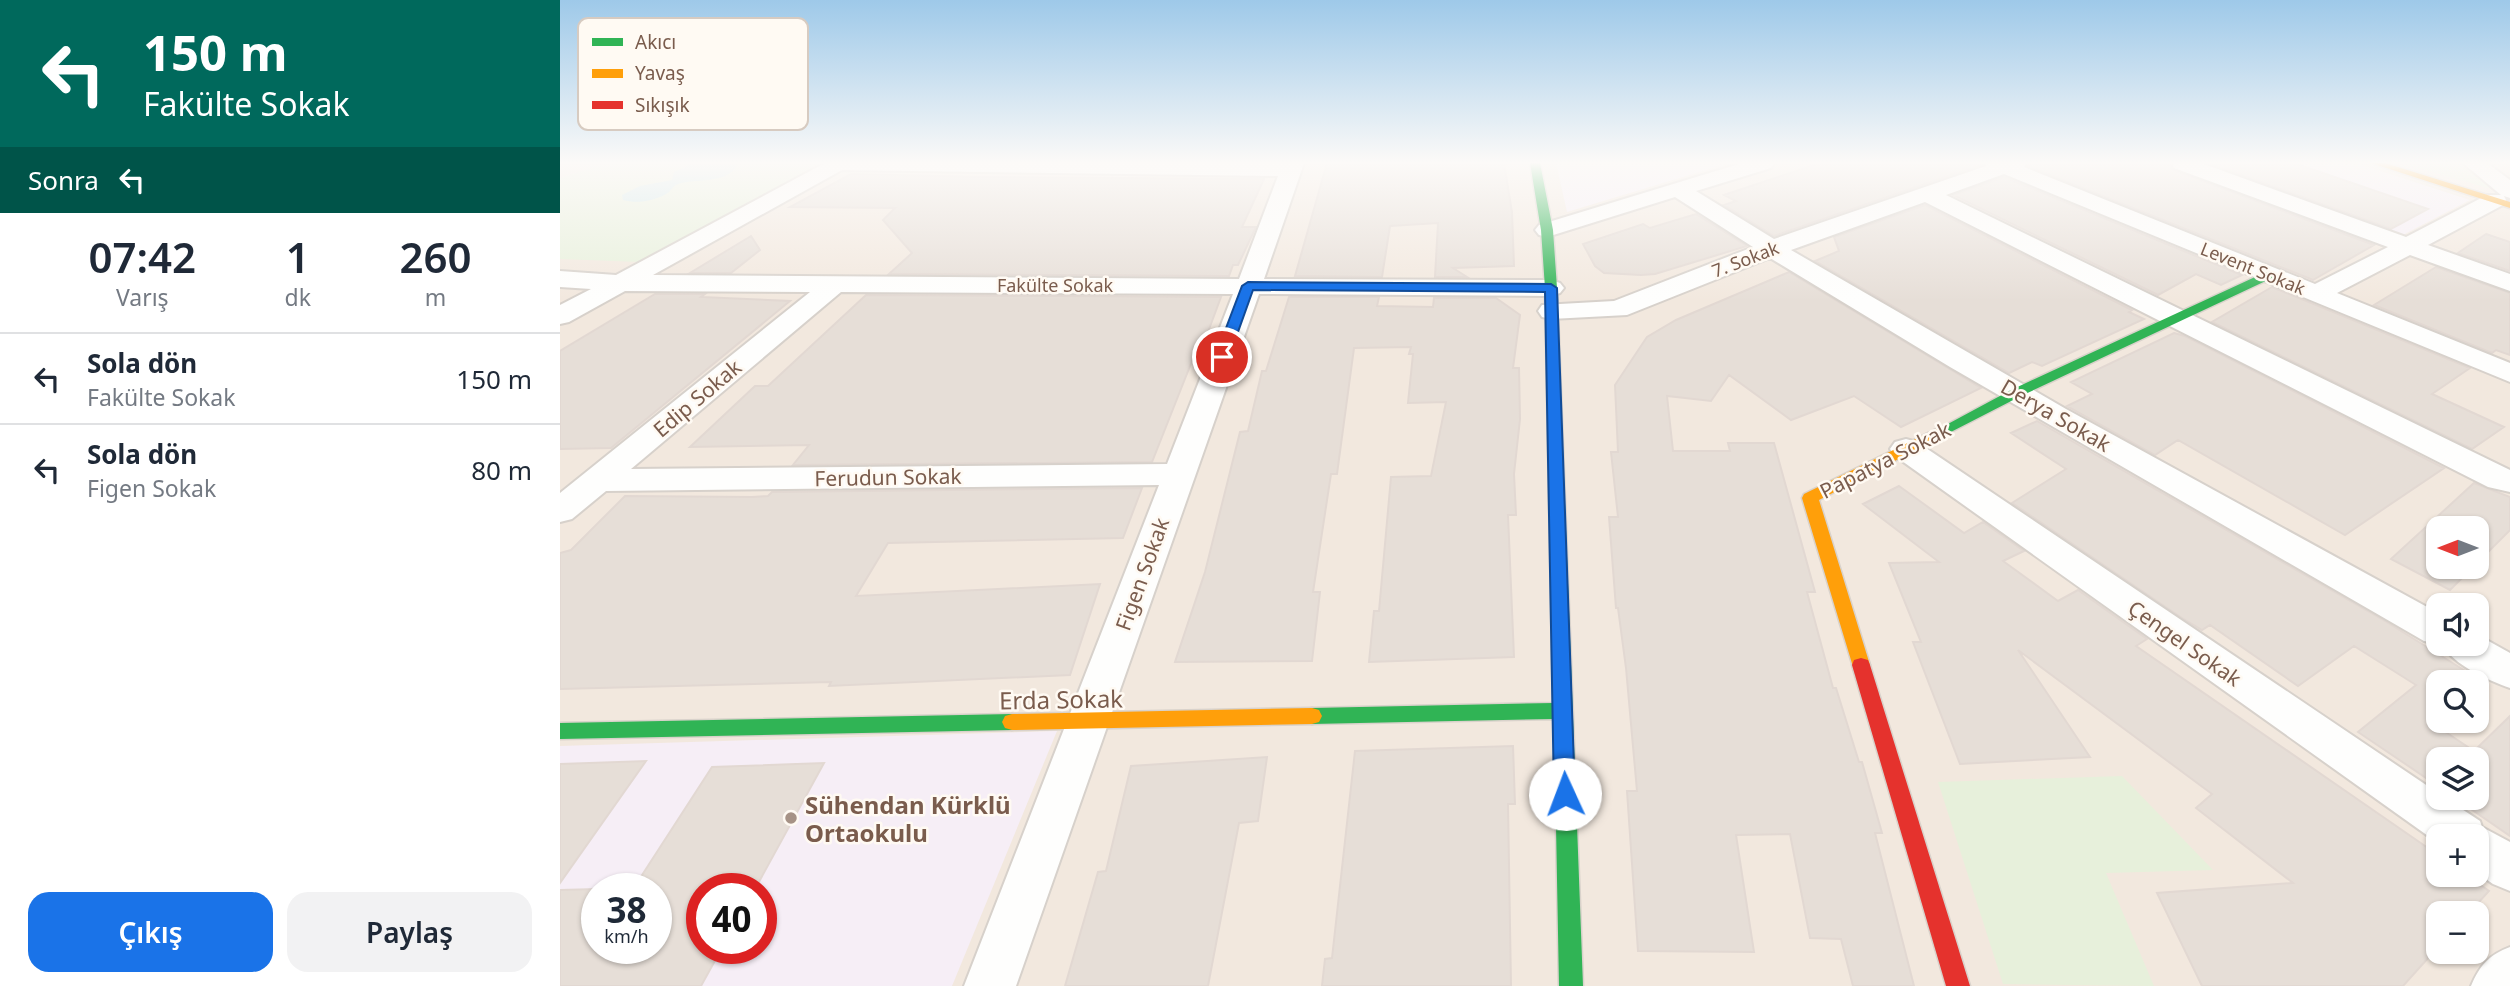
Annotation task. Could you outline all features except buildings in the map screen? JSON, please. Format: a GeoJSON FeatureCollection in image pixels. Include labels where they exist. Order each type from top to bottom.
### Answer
{"type":"FeatureCollection","features":[{"type":"Feature","properties":{"kind":"street"},"geometry":{"type":"LineString","coordinates":[[560,316],[756,209]]}},
{"type":"Feature","properties":{"kind":"street","name":"Figen Sokak"},"geometry":{"type":"LineString","coordinates":[[989,986],[1276,209]]}},
{"type":"Feature","properties":{"kind":"street"},"geometry":{"type":"LineString","coordinates":[[1543,209],[1551,299],[1571,986]]}},
{"type":"Feature","properties":{"kind":"street"},"geometry":{"type":"LineString","coordinates":[[1547,230],[1616,209]]}},
{"type":"Feature","properties":{"kind":"street","name":"Derya Sokak"},"geometry":{"type":"LineString","coordinates":[[1708,209],[1770,249],[2016,393],[2426,624]]}},
{"type":"Feature","properties":{"kind":"street","name":"7. Sokak"},"geometry":{"type":"LineString","coordinates":[[1551,299],[1618,309],[1770,249],[1883,209]]}},
{"type":"Feature","properties":{"kind":"street"},"geometry":{"type":"LineString","coordinates":[[1957,209],[2488,474],[2510,481]]}},
{"type":"Feature","properties":{"kind":"street","name":"Levent Sokak"},"geometry":{"type":"LineString","coordinates":[[2112,209],[2510,373]]}},
{"type":"Feature","properties":{"kind":"street"},"geometry":{"type":"LineString","coordinates":[[2308,209],[2510,283]]}},
{"type":"Feature","properties":{"kind":"street"},"geometry":{"type":"LineString","coordinates":[[2316,294],[2485,209]]}},
{"type":"Feature","properties":{"kind":"street","name":"Papatya Sokak"},"geometry":{"type":"LineString","coordinates":[[1958,986],[1810,498],[2016,393],[2268,275]]}},
{"type":"Feature","properties":{"kind":"street","name":"Fakülte Sokak"},"geometry":{"type":"LineString","coordinates":[[560,279],[624,283],[1248,286],[1551,299]]}},
{"type":"Feature","properties":{"kind":"street","name":"Edip Sokak"},"geometry":{"type":"LineString","coordinates":[[560,511],[835,284]]}},
{"type":"Feature","properties":{"kind":"street","name":"Çengel Sokak"},"geometry":{"type":"LineString","coordinates":[[1906,449],[2446,824]]}},
{"type":"Feature","properties":{"kind":"street","name":"Ferudun Sokak"},"geometry":{"type":"LineString","coordinates":[[598,480],[1179,474]]}},
{"type":"Feature","properties":{"kind":"street"},"geometry":{"type":"LineString","coordinates":[[2482,656],[2510,672]]}},
{"type":"Feature","properties":{"kind":"street","name":"Erda Sokak"},"geometry":{"type":"LineString","coordinates":[[560,731],[1562,711]]}},
{"type":"Feature","properties":{"kind":"street"},"geometry":{"type":"LineString","coordinates":[[2489,854],[2510,869]]}},
{"type":"Feature","properties":{"kind":"street"},"geometry":{"type":"LineString","coordinates":[[2497,986],[2510,972]]}},
{"type":"Feature","properties":{"kind":"shaded area"},"geometry":{"type":"Polygon","coordinates":[[[560,209],[2510,209],[2510,986],[560,986],[560,209]]]}},
{"type":"Feature","properties":{"kind":"shaded area"},"geometry":{"type":"Polygon","coordinates":[[[2324,209],[2453,209],[2401,236],[2324,209]]]}},
{"type":"Feature","properties":{"kind":"shaded area","name":"Sühendan Kürklü Ortaokulu"},"geometry":{"type":"Polygon","coordinates":[[[1057,731],[952,986],[560,986],[560,746],[1057,731]]]}},
{"type":"Feature","properties":{"kind":"green space"},"geometry":{"type":"Polygon","coordinates":[[[560,209],[739,209],[639,262],[560,259],[560,209]]]}},
{"type":"Feature","properties":{"kind":"green space"},"geometry":{"type":"Polygon","coordinates":[[[2122,776],[2213,870],[2106,873],[2154,986],[2003,984],[1938,782],[2122,776]]]}},
{"type":"Feature","properties":{"kind":"traffic: fast"},"geometry":{"type":"LineString","coordinates":[[1543,209],[1551,288],[1571,986]]}},
{"type":"Feature","properties":{"kind":"traffic: fast"},"geometry":{"type":"LineString","coordinates":[[1940,432],[2016,393],[2268,275]]}},
{"type":"Feature","properties":{"kind":"traffic: fast"},"geometry":{"type":"LineString","coordinates":[[1312,716],[1562,711]]}},
{"type":"Feature","properties":{"kind":"traffic: fast"},"geometry":{"type":"LineString","coordinates":[[560,731],[1012,722]]}},
{"type":"Feature","properties":{"kind":"traffic: slow"},"geometry":{"type":"LineString","coordinates":[[1861,665],[1810,498],[1940,432]]}},
{"type":"Feature","properties":{"kind":"traffic: slow"},"geometry":{"type":"LineString","coordinates":[[1012,722],[1312,716]]}},
{"type":"Feature","properties":{"kind":"traffic: jam"},"geometry":{"type":"LineString","coordinates":[[1861,665],[1958,986]]}},
{"type":"Feature","properties":{"kind":"place","name":"Sühendan Kürklü Ortaokulu"},"geometry":{"type":"Point","coordinates":[791,818]}},
{"type":"Feature","properties":{"kind":"route"},"geometry":{"type":"LineString","coordinates":[[1222,357],[1248,286],[1551,288],[1565,794]]}}]}
